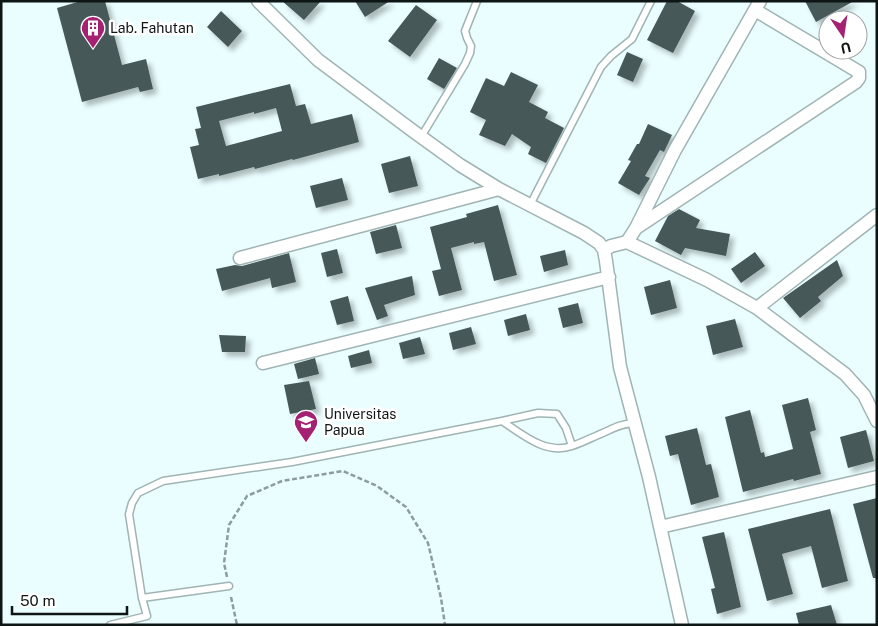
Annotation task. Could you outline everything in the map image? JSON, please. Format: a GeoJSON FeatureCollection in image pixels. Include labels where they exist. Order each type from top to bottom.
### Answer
{"type":"FeatureCollection","features":[{"type":"Feature","properties":{"kind":"street"},"geometry":{"type":"LineString","coordinates":[[258,1],[318,60],[421,137],[460,165],[499,189],[584,233],[599,243],[604,250],[620,367],[649,477],[682,625]]}},
{"type":"Feature","properties":{"kind":"street"},"geometry":{"type":"LineString","coordinates":[[627,242],[636,228],[674,150],[757,6],[859,72],[859,78],[856,82],[636,228]]}},
{"type":"Feature","properties":{"kind":"street"},"geometry":{"type":"LineString","coordinates":[[240,258],[499,189]]}},
{"type":"Feature","properties":{"kind":"street"},"geometry":{"type":"LineString","coordinates":[[758,308],[837,244],[877,215]]}},
{"type":"Feature","properties":{"kind":"street"},"geometry":{"type":"LineString","coordinates":[[604,250],[627,242],[707,280],[758,308],[845,374],[864,395],[877,421]]}},
{"type":"Feature","properties":{"kind":"street"},"geometry":{"type":"LineString","coordinates":[[263,363],[609,277]]}},
{"type":"Feature","properties":{"kind":"street"},"geometry":{"type":"LineString","coordinates":[[660,527],[877,477]]}},
{"type":"Feature","properties":{"kind":"lane"},"geometry":{"type":"LineString","coordinates":[[421,137],[470,53],[471,46],[466,31],[477,1]]}},
{"type":"Feature","properties":{"kind":"lane"},"geometry":{"type":"LineString","coordinates":[[530,205],[601,67],[611,56],[632,40],[651,1]]}},
{"type":"Feature","properties":{"kind":"lane"},"geometry":{"type":"LineString","coordinates":[[149,625],[142,598],[128,514],[138,493],[163,481],[292,462],[538,413],[557,414],[566,428],[572,446]]}},
{"type":"Feature","properties":{"kind":"lane"},"geometry":{"type":"LineString","coordinates":[[502,421],[531,440],[547,447],[559,449],[572,446],[615,426],[634,423]]}},
{"type":"Feature","properties":{"kind":"lane"},"geometry":{"type":"LineString","coordinates":[[142,598],[229,586]]}},
{"type":"Feature","properties":{"kind":"lane"},"geometry":{"type":"LineString","coordinates":[[110,625],[147,616]]}},
{"type":"Feature","properties":{"kind":"path"},"geometry":{"type":"LineString","coordinates":[[237,625],[224,563],[229,525],[248,496],[282,481],[343,471],[376,486],[406,507],[428,543],[441,598],[445,625]]}},
{"type":"Feature","properties":{"kind":"building","name":"Lab. Fahutan"},"geometry":{"type":"Polygon","coordinates":[[[81,1],[105,1],[122,65],[146,59],[153,89],[140,92],[138,87],[82,102],[57,8],[81,1]]]}},
{"type":"Feature","properties":{"kind":"building"},"geometry":{"type":"Polygon","coordinates":[[[282,1],[321,1],[304,20],[282,1]]]}},
{"type":"Feature","properties":{"kind":"building"},"geometry":{"type":"Polygon","coordinates":[[[355,1],[390,1],[365,17],[355,1]]]}},
{"type":"Feature","properties":{"kind":"building"},"geometry":{"type":"Polygon","coordinates":[[[667,1],[677,1],[695,11],[673,53],[647,40],[667,1]]]}},
{"type":"Feature","properties":{"kind":"building"},"geometry":{"type":"Polygon","coordinates":[[[805,1],[854,1],[838,10],[818,10],[818,21],[816,22],[805,1]]]}},
{"type":"Feature","properties":{"kind":"building"},"geometry":{"type":"Polygon","coordinates":[[[416,5],[437,20],[410,57],[388,41],[416,5]]]}},
{"type":"Feature","properties":{"kind":"building"},"geometry":{"type":"Polygon","coordinates":[[[221,11],[242,31],[228,47],[207,27],[221,11]]]}},
{"type":"Feature","properties":{"kind":"building"},"geometry":{"type":"Polygon","coordinates":[[[627,52],[643,59],[633,82],[617,75],[627,52]]]}},
{"type":"Feature","properties":{"kind":"building"},"geometry":{"type":"Polygon","coordinates":[[[439,58],[457,68],[444,89],[427,79],[439,58]]]}},
{"type":"Feature","properties":{"kind":"building"},"geometry":{"type":"Polygon","coordinates":[[[511,72],[538,85],[529,102],[548,112],[545,118],[564,128],[546,163],[528,154],[531,147],[512,134],[505,146],[479,135],[486,120],[470,112],[486,78],[504,86],[511,72]]]}},
{"type":"Feature","properties":{"kind":"building"},"geometry":{"type":"Polygon","coordinates":[[[290,84],[296,106],[305,104],[311,124],[352,114],[359,142],[255,169],[254,167],[198,179],[190,147],[199,145],[195,129],[201,128],[196,107],[290,84]],[[276,108],[219,121],[226,146],[282,131],[276,108]]]}},
{"type":"Feature","properties":{"kind":"building"},"geometry":{"type":"Polygon","coordinates":[[[648,124],[672,135],[664,152],[660,150],[645,176],[650,178],[639,195],[618,183],[631,161],[628,160],[637,144],[639,144],[648,124]]]}},
{"type":"Feature","properties":{"kind":"building"},"geometry":{"type":"Polygon","coordinates":[[[410,156],[418,186],[389,193],[381,164],[410,156]]]}},
{"type":"Feature","properties":{"kind":"building"},"geometry":{"type":"Polygon","coordinates":[[[342,178],[348,200],[316,208],[310,186],[342,178]]]}},
{"type":"Feature","properties":{"kind":"building"},"geometry":{"type":"Polygon","coordinates":[[[498,205],[517,275],[494,281],[484,242],[474,244],[474,242],[451,248],[462,290],[439,296],[432,271],[441,269],[430,227],[467,217],[466,214],[498,205]]]}},
{"type":"Feature","properties":{"kind":"building"},"geometry":{"type":"Polygon","coordinates":[[[679,209],[700,220],[696,228],[730,234],[726,256],[685,248],[681,255],[655,241],[668,216],[679,209]]]}},
{"type":"Feature","properties":{"kind":"building"},"geometry":{"type":"Polygon","coordinates":[[[396,225],[402,248],[376,254],[370,232],[396,225]]]}},
{"type":"Feature","properties":{"kind":"building"},"geometry":{"type":"Polygon","coordinates":[[[337,249],[343,273],[327,277],[321,253],[337,249]]]}},
{"type":"Feature","properties":{"kind":"building"},"geometry":{"type":"Polygon","coordinates":[[[565,250],[568,265],[544,272],[540,256],[565,250]]]}},
{"type":"Feature","properties":{"kind":"building"},"geometry":{"type":"Polygon","coordinates":[[[755,252],[765,266],[741,283],[731,269],[755,252]]]}},
{"type":"Feature","properties":{"kind":"building"},"geometry":{"type":"Polygon","coordinates":[[[289,253],[296,282],[272,288],[270,278],[222,291],[216,269],[235,265],[242,266],[289,253]]]}},
{"type":"Feature","properties":{"kind":"building"},"geometry":{"type":"Polygon","coordinates":[[[837,260],[843,276],[818,297],[821,301],[800,318],[783,298],[837,260]]]}},
{"type":"Feature","properties":{"kind":"building"},"geometry":{"type":"Polygon","coordinates":[[[412,276],[415,295],[384,305],[388,316],[377,320],[365,288],[412,276]]]}},
{"type":"Feature","properties":{"kind":"building"},"geometry":{"type":"Polygon","coordinates":[[[670,280],[677,308],[651,315],[644,287],[670,280]]]}},
{"type":"Feature","properties":{"kind":"building"},"geometry":{"type":"Polygon","coordinates":[[[348,296],[354,321],[337,325],[330,301],[348,296]]]}},
{"type":"Feature","properties":{"kind":"building"},"geometry":{"type":"Polygon","coordinates":[[[578,303],[583,323],[563,328],[558,308],[578,303]]]}},
{"type":"Feature","properties":{"kind":"building"},"geometry":{"type":"Polygon","coordinates":[[[526,314],[530,330],[508,336],[504,320],[526,314]]]}},
{"type":"Feature","properties":{"kind":"building"},"geometry":{"type":"Polygon","coordinates":[[[735,319],[743,347],[713,355],[706,326],[735,319]]]}},
{"type":"Feature","properties":{"kind":"building"},"geometry":{"type":"Polygon","coordinates":[[[471,327],[476,344],[453,350],[449,333],[471,327]]]}},
{"type":"Feature","properties":{"kind":"building"},"geometry":{"type":"Polygon","coordinates":[[[219,335],[246,336],[245,352],[222,352],[219,335]]]}},
{"type":"Feature","properties":{"kind":"building"},"geometry":{"type":"Polygon","coordinates":[[[420,337],[425,354],[403,359],[399,343],[420,337]]]}},
{"type":"Feature","properties":{"kind":"building"},"geometry":{"type":"Polygon","coordinates":[[[369,350],[372,363],[351,368],[348,356],[369,350]]]}},
{"type":"Feature","properties":{"kind":"building"},"geometry":{"type":"Polygon","coordinates":[[[315,358],[319,374],[298,379],[294,364],[315,358]]]}},
{"type":"Feature","properties":{"kind":"building"},"geometry":{"type":"Polygon","coordinates":[[[309,381],[316,409],[290,414],[284,385],[309,381]]]}},
{"type":"Feature","properties":{"kind":"building"},"geometry":{"type":"Polygon","coordinates":[[[808,398],[816,430],[810,432],[821,474],[743,492],[725,417],[750,410],[761,453],[764,452],[765,457],[793,449],[782,405],[808,398]]]}},
{"type":"Feature","properties":{"kind":"building"},"geometry":{"type":"Polygon","coordinates":[[[697,428],[706,465],[711,464],[719,497],[691,505],[678,454],[670,456],[665,436],[697,428]]]}},
{"type":"Feature","properties":{"kind":"building"},"geometry":{"type":"Polygon","coordinates":[[[866,430],[874,461],[848,468],[840,437],[866,430]]]}},
{"type":"Feature","properties":{"kind":"building"},"geometry":{"type":"Polygon","coordinates":[[[877,498],[877,578],[873,578],[853,504],[877,498]]]}},
{"type":"Feature","properties":{"kind":"building"},"geometry":{"type":"Polygon","coordinates":[[[830,509],[848,581],[822,588],[811,546],[782,554],[793,594],[767,601],[748,529],[830,509]]]}},
{"type":"Feature","properties":{"kind":"building"},"geometry":{"type":"Polygon","coordinates":[[[724,532],[741,607],[717,614],[711,589],[715,588],[702,537],[724,532]]]}},
{"type":"Feature","properties":{"kind":"building"},"geometry":{"type":"Polygon","coordinates":[[[831,605],[837,625],[799,625],[796,613],[831,605]]]}},
{"type":"Feature","properties":{"kind":"place","name":"Lab. Fahutan"},"geometry":{"type":"Point","coordinates":[93,49]}},
{"type":"Feature","properties":{"kind":"place","name":"Universitas Papua"},"geometry":{"type":"Point","coordinates":[306,443]}}]}
